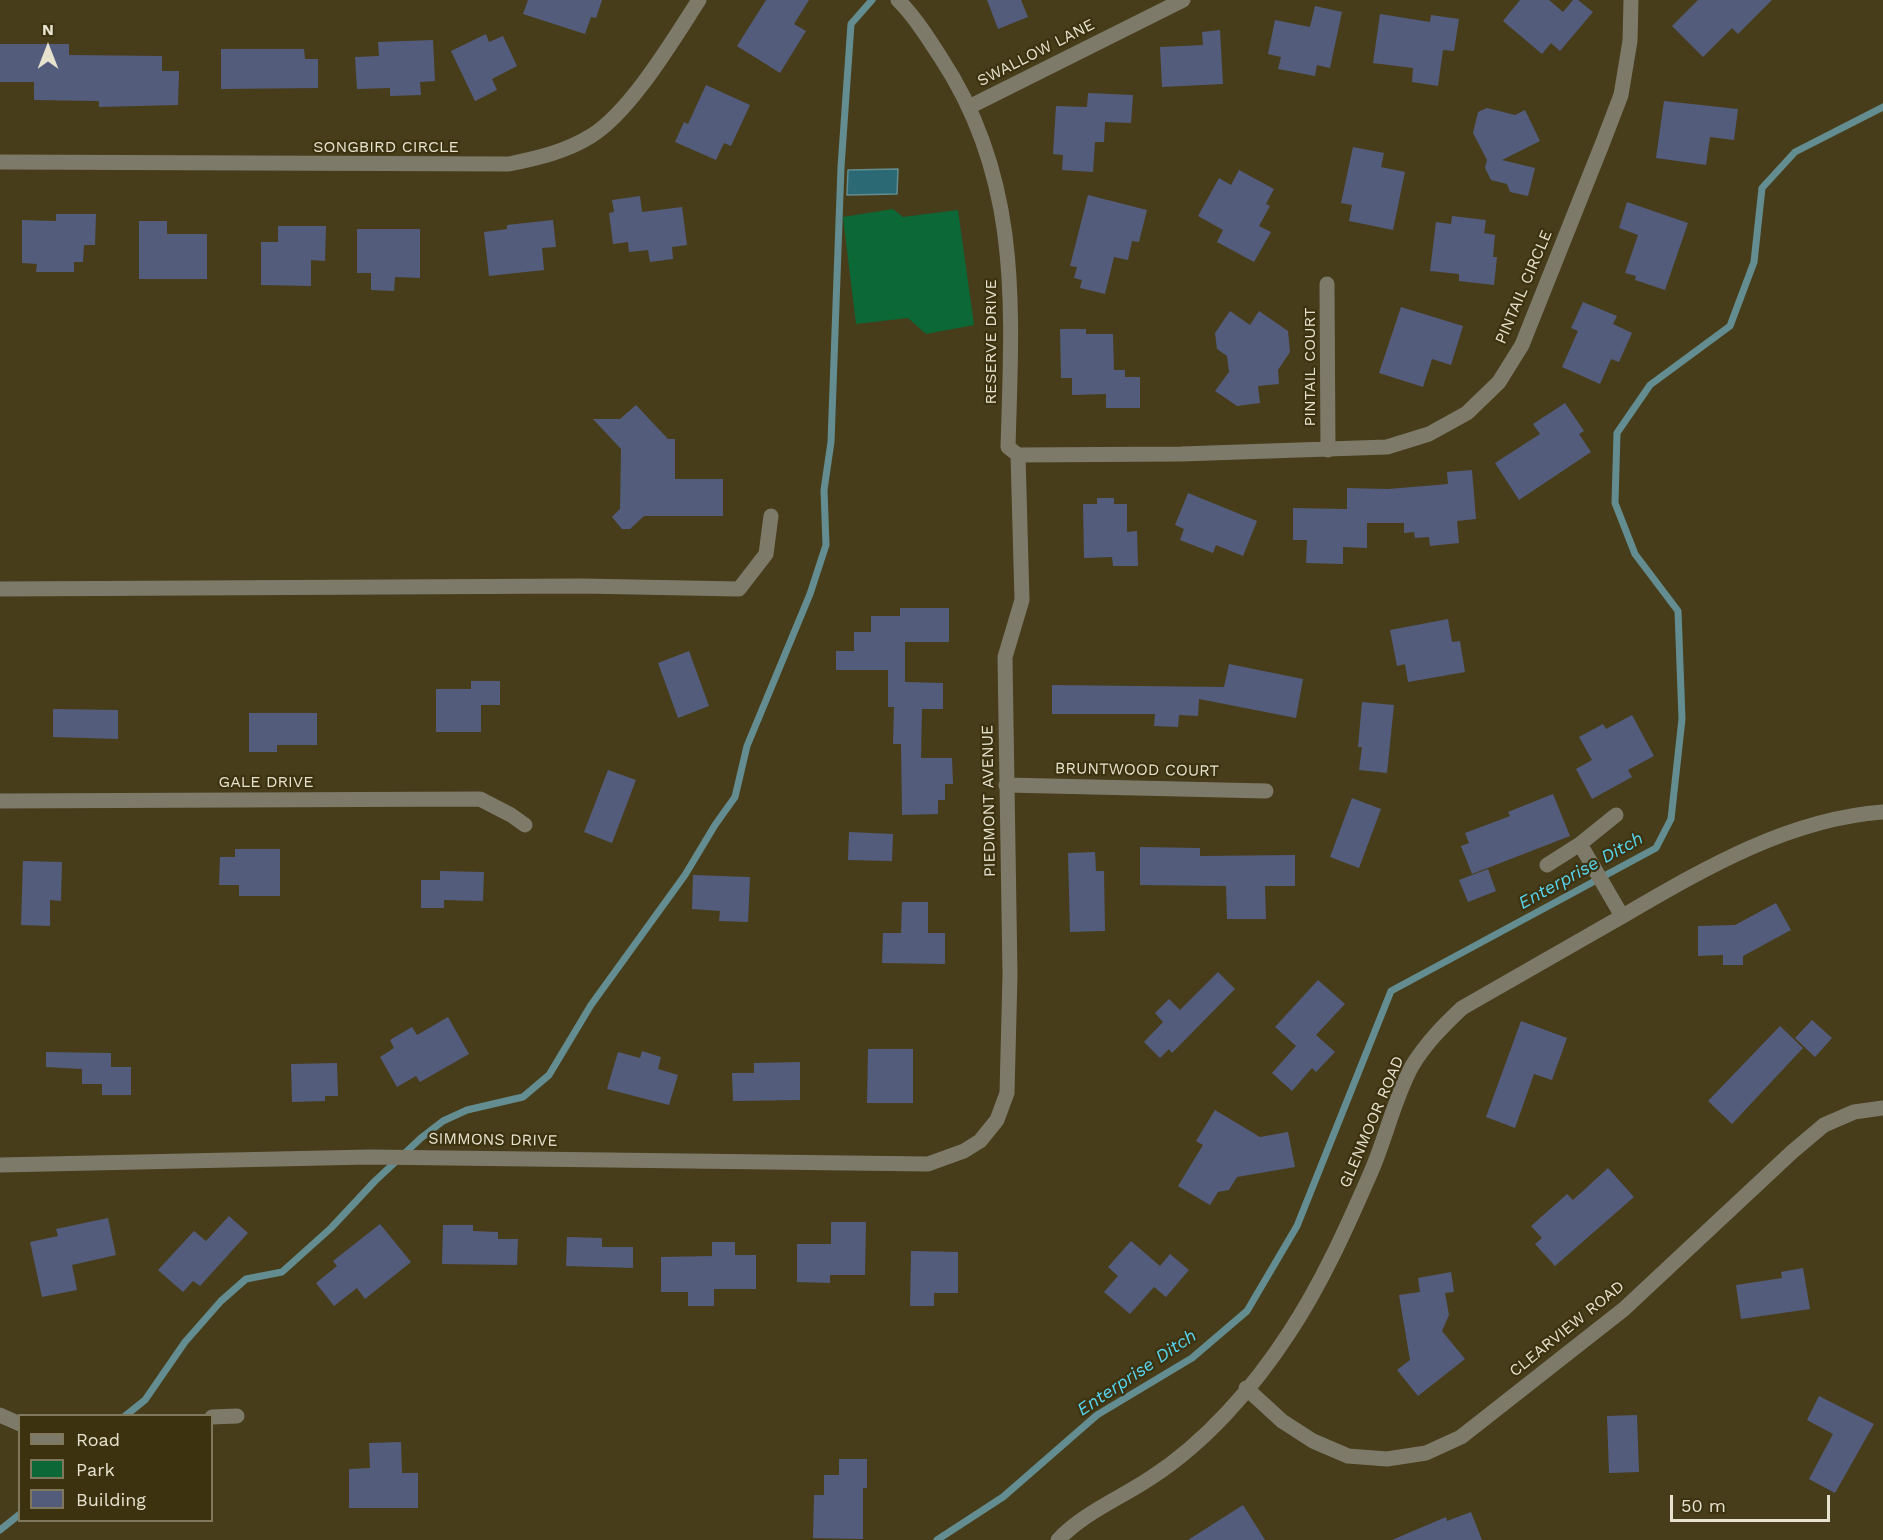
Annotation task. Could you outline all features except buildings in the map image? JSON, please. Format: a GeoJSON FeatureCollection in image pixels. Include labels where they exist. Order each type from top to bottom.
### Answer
{"type":"FeatureCollection","features":[{"type":"Feature","properties":{"kind":"street","name":"SONGBIRD CIRCLE"},"geometry":{"type":"LineString","coordinates":[[0,162],[509,164],[552,155],[592,136],[625,106],[699,0]]}},
{"type":"Feature","properties":{"kind":"street","name":"RESERVE DRIVE"},"geometry":{"type":"LineString","coordinates":[[898,0],[921,28],[953,76],[969,107],[989,157],[1006,226],[1012,305],[1008,447],[1018,455]]}},
{"type":"Feature","properties":{"kind":"street","name":"SWALLOW LANE"},"geometry":{"type":"LineString","coordinates":[[969,107],[1184,0]]}},
{"type":"Feature","properties":{"kind":"street","name":"PINTAIL CIRCLE"},"geometry":{"type":"LineString","coordinates":[[1018,455],[1388,447],[1429,434],[1467,413],[1499,382],[1522,345],[1620,95],[1630,41],[1631,0]]}},
{"type":"Feature","properties":{"kind":"street","name":"PINTAIL COURT"},"geometry":{"type":"LineString","coordinates":[[1328,284],[1328,450]]}},
{"type":"Feature","properties":{"kind":"street","name":"PIEDMONT AVENUE"},"geometry":{"type":"LineString","coordinates":[[980,1141],[997,1120],[1007,1093],[1010,975],[1005,657],[1022,600],[1018,455]]}},
{"type":"Feature","properties":{"kind":"street"},"geometry":{"type":"LineString","coordinates":[[0,589],[582,586],[739,589],[766,554],[771,516]]}},
{"type":"Feature","properties":{"kind":"street","name":"BRUNTWOOD COURT"},"geometry":{"type":"LineString","coordinates":[[1006,785],[1266,790]]}},
{"type":"Feature","properties":{"kind":"street","name":"GALE DRIVE"},"geometry":{"type":"LineString","coordinates":[[0,801],[480,800],[511,815],[525,825]]}},
{"type":"Feature","properties":{"kind":"street","name":"GLENMOOR ROAD"},"geometry":{"type":"LineString","coordinates":[[1058,1540],[1070,1527],[1153,1477],[1197,1444],[1246,1388],[1288,1334],[1334,1254],[1372,1171],[1412,1067],[1434,1035],[1462,1008],[1622,916],[1749,847],[1810,826],[1883,812]]}},
{"type":"Feature","properties":{"kind":"street"},"geometry":{"type":"LineString","coordinates":[[1547,865],[1580,844],[1616,815]]}},
{"type":"Feature","properties":{"kind":"street"},"geometry":{"type":"LineString","coordinates":[[1580,844],[1622,916]]}},
{"type":"Feature","properties":{"kind":"street","name":"CLEARVIEW ROAD"},"geometry":{"type":"LineString","coordinates":[[1246,1388],[1282,1421],[1314,1441],[1348,1456],[1387,1459],[1425,1453],[1461,1437],[1624,1309],[1824,1125],[1854,1112],[1883,1108]]}},
{"type":"Feature","properties":{"kind":"street","name":"SIMMONS DRIVE"},"geometry":{"type":"LineString","coordinates":[[0,1165],[369,1157],[928,1164],[964,1151],[980,1141]]}},
{"type":"Feature","properties":{"kind":"street"},"geometry":{"type":"LineString","coordinates":[[0,1415],[18,1423]]}},
{"type":"Feature","properties":{"kind":"street"},"geometry":{"type":"LineString","coordinates":[[213,1417],[237,1416]]}},
{"type":"Feature","properties":{"kind":"green space"},"geometry":{"type":"Polygon","coordinates":[[[893,209],[903,217],[958,210],[974,325],[926,334],[908,318],[856,324],[843,217],[893,209]]]}},
{"type":"Feature","properties":{"kind":"water"},"geometry":{"type":"Polygon","coordinates":[[[898,169],[897,194],[847,195],[848,170],[898,169]]]}},
{"type":"Feature","properties":{"kind":"waterway"},"geometry":{"type":"LineString","coordinates":[[128,1414],[145,1400],[185,1342],[221,1301],[246,1279],[282,1272],[331,1228],[375,1181],[421,1138],[443,1121],[467,1110],[523,1097],[549,1075],[591,1005],[685,875],[735,797],[747,746],[810,594],[826,545],[824,490],[831,442],[841,167],[851,24],[872,0]]}},
{"type":"Feature","properties":{"kind":"waterway","name":"Enterprise Ditch"},"geometry":{"type":"LineString","coordinates":[[937,1540],[1003,1497],[1097,1415],[1192,1358],[1247,1311],[1297,1226],[1391,991],[1656,848],[1671,819],[1682,719],[1678,611],[1635,554],[1615,503],[1617,433],[1650,385],[1730,326],[1754,262],[1762,188],[1795,152],[1883,107]]}},
{"type":"Feature","properties":{"kind":"waterway"},"geometry":{"type":"LineString","coordinates":[[0,1530],[18,1516]]}}]}
